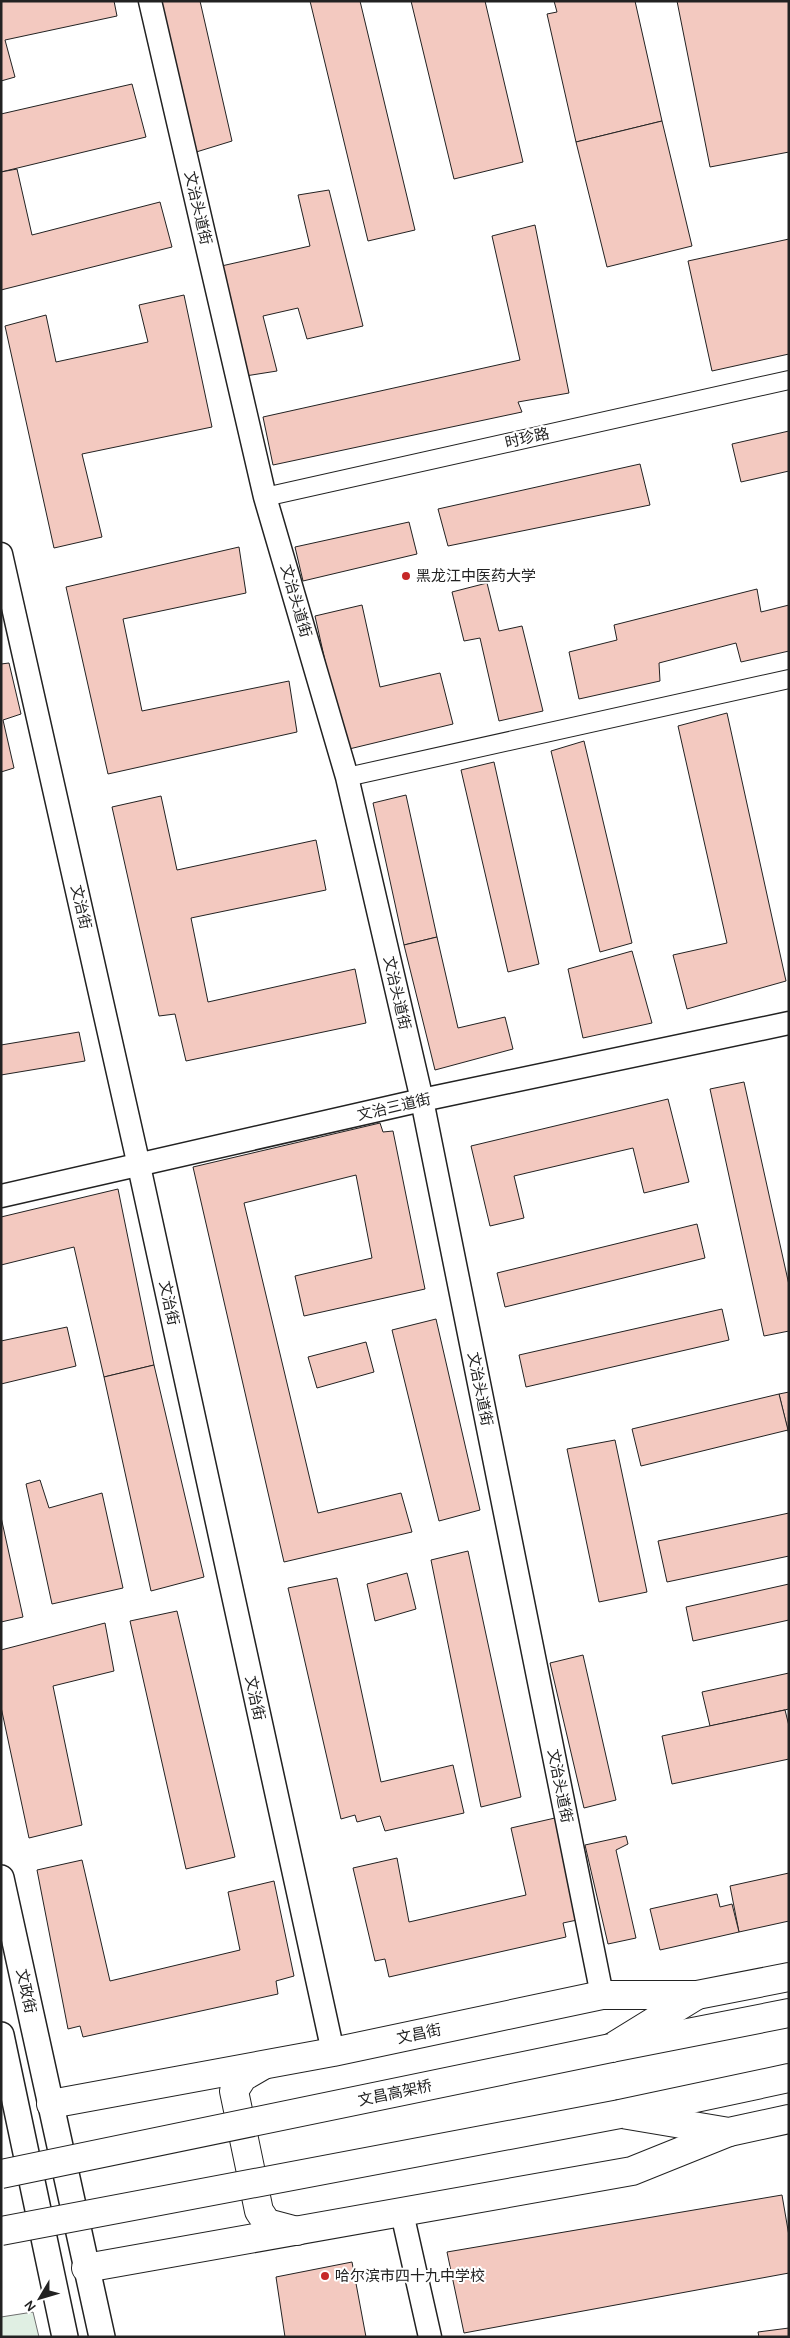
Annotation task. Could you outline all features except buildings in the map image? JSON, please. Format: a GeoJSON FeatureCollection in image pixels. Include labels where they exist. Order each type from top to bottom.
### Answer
{"type":"FeatureCollection","features":[{"type":"Feature","properties":{"kind":"main road","name":"文政街"},"geometry":{"type":"LineString","coordinates":[[1,1878],[86,2268]]}},
{"type":"Feature","properties":{"kind":"main road","name":"文昌街"},"geometry":{"type":"LineString","coordinates":[[51,2104],[333,2052],[602,1995],[697,1994],[789,1977]]}},
{"type":"Feature","properties":{"kind":"main road"},"geometry":{"type":"LineString","coordinates":[[611,2048],[697,1994]]}},
{"type":"Feature","properties":{"kind":"main road","name":"文昌高架桥"},"geometry":{"type":"LineString","coordinates":[[1,2174],[789,2013]]}},
{"type":"Feature","properties":{"kind":"main road"},"geometry":{"type":"LineString","coordinates":[[1,2035],[65,2337]]}},
{"type":"Feature","properties":{"kind":"main road"},"geometry":{"type":"LineString","coordinates":[[266,2064],[244,2077],[234,2091],[259,2211],[267,2223],[297,2231]]}},
{"type":"Feature","properties":{"kind":"main road"},"geometry":{"type":"LineString","coordinates":[[1,2231],[620,2114],[789,2078]]}},
{"type":"Feature","properties":{"kind":"main road"},"geometry":{"type":"LineString","coordinates":[[18,2110],[51,2104]]}},
{"type":"Feature","properties":{"kind":"main road"},"geometry":{"type":"LineString","coordinates":[[620,2114],[729,2132]]}},
{"type":"Feature","properties":{"kind":"main road"},"geometry":{"type":"LineString","coordinates":[[51,2278],[86,2268],[632,2171],[729,2132],[789,2119]]}},
{"type":"Feature","properties":{"kind":"main road"},"geometry":{"type":"LineString","coordinates":[[86,2268],[102,2337]]}},
{"type":"Feature","properties":{"kind":"street","name":"文治头道街"},"geometry":{"type":"LineString","coordinates":[[150,1],[265,497],[347,777],[422,1100],[602,1995]]}},
{"type":"Feature","properties":{"kind":"street","name":"时珍路"},"geometry":{"type":"LineString","coordinates":[[265,497],[789,380]]}},
{"type":"Feature","properties":{"kind":"street","name":"文治街"},"geometry":{"type":"LineString","coordinates":[[1,554],[139,1166],[333,2052]]}},
{"type":"Feature","properties":{"kind":"street"},"geometry":{"type":"LineString","coordinates":[[347,777],[789,679]]}},
{"type":"Feature","properties":{"kind":"street","name":"文治三道街"},"geometry":{"type":"LineString","coordinates":[[1,1196],[422,1100],[789,1023]]}},
{"type":"Feature","properties":{"kind":"street"},"geometry":{"type":"LineString","coordinates":[[402,2212],[430,2337]]}},
{"type":"Feature","properties":{"kind":"green space"},"geometry":{"type":"Polygon","coordinates":[[[33,2312],[39,2337],[1,2337],[1,2317],[33,2312]]]}},
{"type":"Feature","properties":{"kind":"place","name":"黑龙江中医药大学"},"geometry":{"type":"Point","coordinates":[406,576]}},
{"type":"Feature","properties":{"kind":"place","name":"哈尔滨市四十九中学校"},"geometry":{"type":"Point","coordinates":[325,2276]}}]}
